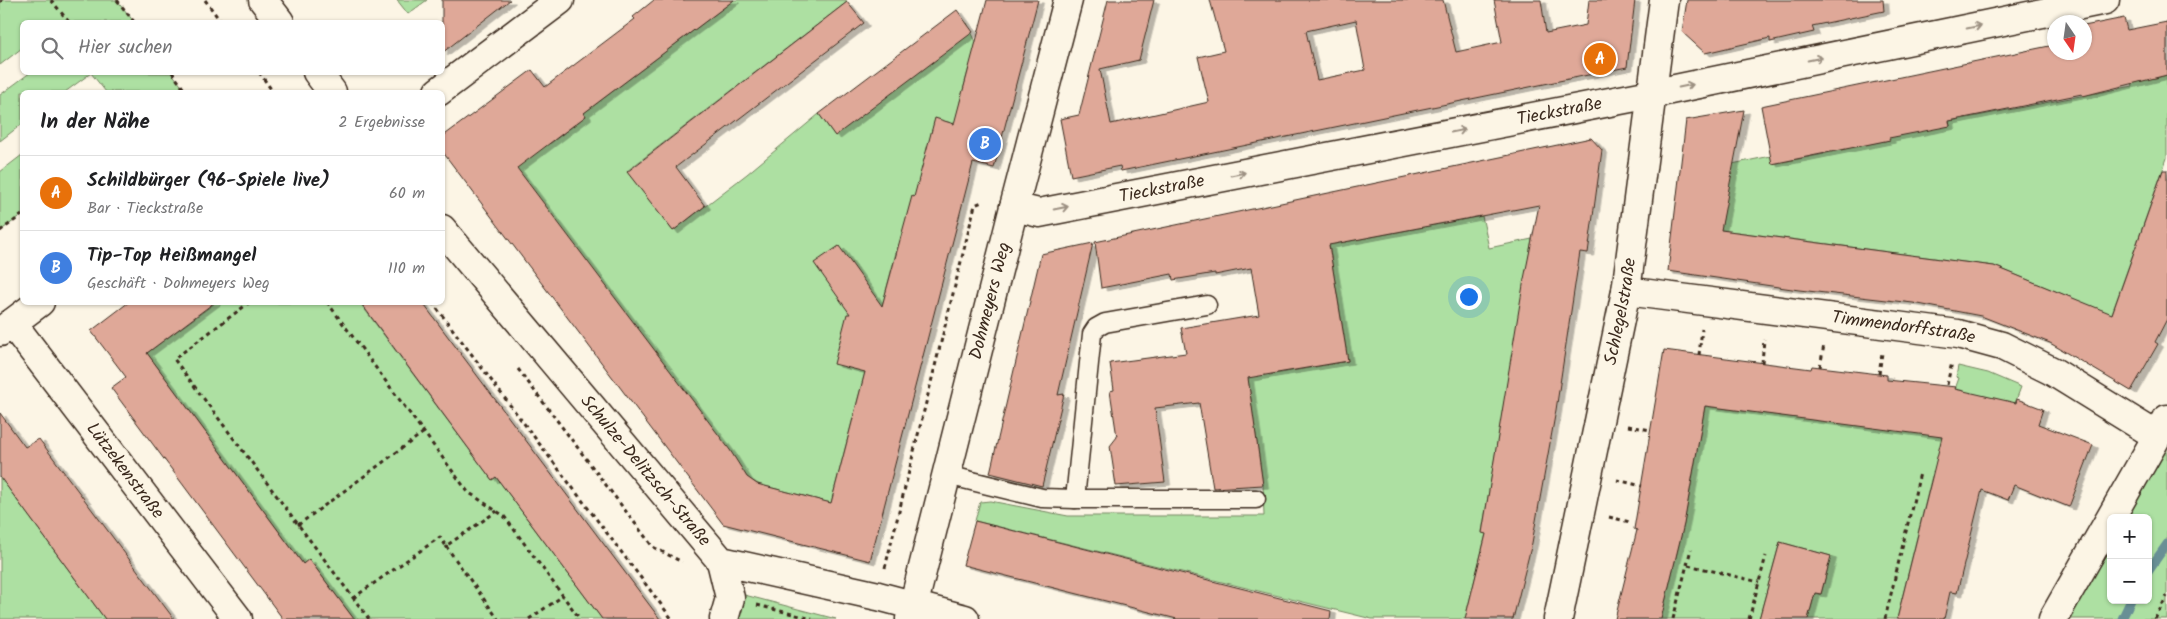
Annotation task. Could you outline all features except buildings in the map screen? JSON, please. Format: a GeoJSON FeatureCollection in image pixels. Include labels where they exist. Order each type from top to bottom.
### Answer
{"type":"FeatureCollection","features":[{"type":"Feature","properties":{"kind":"street"},"geometry":{"type":"LineString","coordinates":[[263,0],[278,20]]}},
{"type":"Feature","properties":{"kind":"street"},"geometry":{"type":"LineString","coordinates":[[441,90],[560,0]]}},
{"type":"Feature","properties":{"kind":"street","name":"Dohmeyers Weg"},"geometry":{"type":"LineString","coordinates":[[911,612],[1068,0]]}},
{"type":"Feature","properties":{"kind":"street","name":"Schlegelstraße"},"geometry":{"type":"LineString","coordinates":[[1558,619],[1626,291],[1664,0]]}},
{"type":"Feature","properties":{"kind":"street","name":"Tieckstraße"},"geometry":{"type":"LineString","coordinates":[[1014,207],[1039,213],[1651,94],[2105,0]]}},
{"type":"Feature","properties":{"kind":"street","name":"Schulze-Delitzsch-Straße"},"geometry":{"type":"LineString","coordinates":[[445,233],[721,561],[878,596],[911,612],[966,619]]}},
{"type":"Feature","properties":{"kind":"street","name":"Timmendorffstraße"},"geometry":{"type":"LineString","coordinates":[[1626,291],[1958,334],[2002,346],[2162,427]]}},
{"type":"Feature","properties":{"kind":"street"},"geometry":{"type":"LineString","coordinates":[[6,328],[36,305]]}},
{"type":"Feature","properties":{"kind":"street","name":"Lützekenstraße"},"geometry":{"type":"LineString","coordinates":[[6,328],[238,619]]}},
{"type":"Feature","properties":{"kind":"street"},"geometry":{"type":"LineString","coordinates":[[2053,619],[2162,427]]}},
{"type":"Feature","properties":{"kind":"street"},"geometry":{"type":"LineString","coordinates":[[721,561],[727,609]]}},
{"type":"Feature","properties":{"kind":"lane"},"geometry":{"type":"LineString","coordinates":[[1075,499],[1092,334],[1096,328],[1105,323],[1207,305]]}},
{"type":"Feature","properties":{"kind":"lane"},"geometry":{"type":"LineString","coordinates":[[947,475],[1042,498],[1256,499]]}},
{"type":"Feature","properties":{"kind":"path"},"geometry":{"type":"LineString","coordinates":[[51,0],[67,20]]}},
{"type":"Feature","properties":{"kind":"path"},"geometry":{"type":"LineString","coordinates":[[117,0],[132,20]]}},
{"type":"Feature","properties":{"kind":"path"},"geometry":{"type":"LineString","coordinates":[[205,0],[220,20]]}},
{"type":"Feature","properties":{"kind":"path"},"geometry":{"type":"LineString","coordinates":[[174,75],[184,90]]}},
{"type":"Feature","properties":{"kind":"path"},"geometry":{"type":"LineString","coordinates":[[260,75],[272,90]]}},
{"type":"Feature","properties":{"kind":"path"},"geometry":{"type":"LineString","coordinates":[[878,596],[975,205],[989,200],[1014,207]]}},
{"type":"Feature","properties":{"kind":"path"},"geometry":{"type":"LineString","coordinates":[[0,231],[20,216]]}},
{"type":"Feature","properties":{"kind":"path"},"geometry":{"type":"LineString","coordinates":[[246,305],[174,359],[369,619]]}},
{"type":"Feature","properties":{"kind":"path"},"geometry":{"type":"LineString","coordinates":[[329,305],[468,492],[504,516],[580,619]]}},
{"type":"Feature","properties":{"kind":"path"},"geometry":{"type":"LineString","coordinates":[[434,305],[672,619]]}},
{"type":"Feature","properties":{"kind":"path"},"geometry":{"type":"LineString","coordinates":[[515,364],[653,547],[686,564]]}},
{"type":"Feature","properties":{"kind":"path"},"geometry":{"type":"LineString","coordinates":[[298,525],[424,432]]}},
{"type":"Feature","properties":{"kind":"path"},"geometry":{"type":"LineString","coordinates":[[1885,619],[1920,473]]}},
{"type":"Feature","properties":{"kind":"path"},"geometry":{"type":"LineString","coordinates":[[446,546],[498,511]]}},
{"type":"Feature","properties":{"kind":"path"},"geometry":{"type":"LineString","coordinates":[[353,598],[440,537],[498,619]]}},
{"type":"Feature","properties":{"kind":"path"},"geometry":{"type":"LineString","coordinates":[[1673,619],[1691,549]]}},
{"type":"Feature","properties":{"kind":"path"},"geometry":{"type":"LineString","coordinates":[[1749,619],[1766,556]]}},
{"type":"Feature","properties":{"kind":"path"},"geometry":{"type":"LineString","coordinates":[[1688,566],[1759,582]]}},
{"type":"Feature","properties":{"kind":"path"},"geometry":{"type":"LineString","coordinates":[[529,619],[563,596]]}},
{"type":"Feature","properties":{"kind":"path"},"geometry":{"type":"LineString","coordinates":[[2155,619],[2167,596]]}},
{"type":"Feature","properties":{"kind":"path"},"geometry":{"type":"LineString","coordinates":[[727,609],[812,619]]}},
{"type":"Feature","properties":{"kind":"green space"},"geometry":{"type":"Polygon","coordinates":[[[2,0],[117,0],[132,20],[20,20],[20,50],[0,65],[0,2],[2,0]]]}},
{"type":"Feature","properties":{"kind":"green space"},"geometry":{"type":"Polygon","coordinates":[[[397,0],[427,0],[408,14],[397,0]]]}},
{"type":"Feature","properties":{"kind":"green space"},"geometry":{"type":"Polygon","coordinates":[[[734,0],[846,0],[847,2],[627,171],[673,231],[747,174],[819,114],[835,136],[967,23],[976,42],[956,124],[935,119],[915,197],[912,197],[901,245],[898,245],[831,503],[757,484],[747,477],[729,450],[503,151],[551,143],[586,116],[584,113],[734,0]]]}},
{"type":"Feature","properties":{"kind":"green space"},"geometry":{"type":"Polygon","coordinates":[[[27,75],[88,75],[68,90],[20,90],[20,126],[0,141],[0,95],[27,75]]]}},
{"type":"Feature","properties":{"kind":"green space"},"geometry":{"type":"Polygon","coordinates":[[[93,75],[173,75],[184,90],[104,90],[93,75]]]}},
{"type":"Feature","properties":{"kind":"green space"},"geometry":{"type":"Polygon","coordinates":[[[2167,75],[2167,158],[2110,319],[2072,298],[1994,266],[1721,230],[1732,164],[1771,156],[1772,164],[1824,154],[1822,147],[1839,150],[1889,140],[1888,133],[1950,126],[1949,121],[2133,86],[2131,77],[2156,78],[2167,75]]]}},
{"type":"Feature","properties":{"kind":"green space"},"geometry":{"type":"Polygon","coordinates":[[[20,157],[20,216],[0,231],[0,172],[20,157]]]}},
{"type":"Feature","properties":{"kind":"green space"},"geometry":{"type":"Polygon","coordinates":[[[1482,216],[1489,248],[1532,239],[1482,532],[1486,534],[1465,619],[1372,619],[975,521],[980,502],[990,501],[1068,516],[1264,516],[1263,485],[1247,372],[1262,336],[1269,375],[1348,361],[1329,245],[1482,216]]]}},
{"type":"Feature","properties":{"kind":"green space"},"geometry":{"type":"Polygon","coordinates":[[[212,305],[361,305],[492,480],[496,477],[602,619],[354,619],[309,559],[303,564],[147,353],[212,305]]]}},
{"type":"Feature","properties":{"kind":"green space"},"geometry":{"type":"Polygon","coordinates":[[[1958,366],[1988,373],[2021,387],[1984,485],[1932,476],[1897,619],[1808,619],[1815,593],[1821,594],[1831,556],[1780,542],[1759,619],[1661,619],[1684,524],[1705,406],[1933,435],[1965,443],[1955,389],[1959,378],[1956,377],[1958,366]]]}},
{"type":"Feature","properties":{"kind":"green space"},"geometry":{"type":"Polygon","coordinates":[[[2167,419],[2167,619],[2053,619],[2107,524],[2107,604],[2152,604],[2152,514],[2113,514],[2167,419]]]}},
{"type":"Feature","properties":{"kind":"green space"},"geometry":{"type":"Polygon","coordinates":[[[0,477],[105,619],[0,619],[0,477]]]}},
{"type":"Feature","properties":{"kind":"green space"},"geometry":{"type":"Polygon","coordinates":[[[737,593],[836,619],[730,619],[737,593]]]}},
{"type":"Feature","properties":{"kind":"waterway"},"geometry":{"type":"LineString","coordinates":[[2152,565],[2167,544]]}},
{"type":"Feature","properties":{"kind":"waterway"},"geometry":{"type":"LineString","coordinates":[[2122,619],[2129,604]]}},
{"type":"Feature","properties":{"kind":"place","name":"Schildbürger (96-Spiele live)"},"geometry":{"type":"Point","coordinates":[1600,59]}},
{"type":"Feature","properties":{"kind":"place","name":"Tip-Top Heißmangel"},"geometry":{"type":"Point","coordinates":[985,144]}}]}
